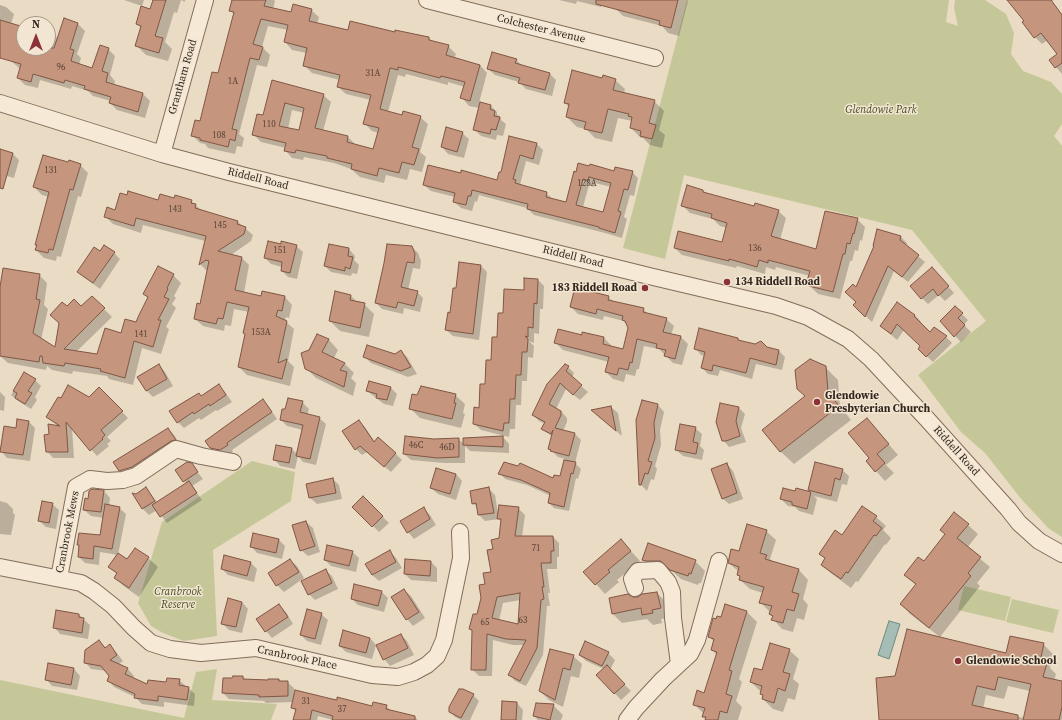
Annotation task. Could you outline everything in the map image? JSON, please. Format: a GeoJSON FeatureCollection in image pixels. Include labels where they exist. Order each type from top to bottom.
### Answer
{"type":"FeatureCollection","features":[{"type":"Feature","properties":{"kind":"street","name":"Grantham Road"},"geometry":{"type":"LineString","coordinates":[[162,154],[205,0]]}},
{"type":"Feature","properties":{"kind":"street","name":"Colchester Avenue"},"geometry":{"type":"LineString","coordinates":[[427,0],[655,58]]}},
{"type":"Feature","properties":{"kind":"street","name":"Riddell Road"},"geometry":{"type":"LineString","coordinates":[[0,103],[162,154],[228,172],[776,306],[808,317],[848,339],[871,358],[1019,523],[1039,541],[1062,554]]}},
{"type":"Feature","properties":{"kind":"street","name":"Cranbrook Mews"},"geometry":{"type":"LineString","coordinates":[[59,578],[76,487],[90,479],[107,481],[123,480],[136,476],[176,449],[200,456],[233,462]]}},
{"type":"Feature","properties":{"kind":"street","name":"Cranbrook Place"},"geometry":{"type":"LineString","coordinates":[[0,567],[59,578],[81,584],[94,591],[113,606],[151,643],[170,650],[201,653],[256,648],[372,675],[398,677],[414,672],[427,665],[437,656],[444,640],[462,558],[460,532]]}},
{"type":"Feature","properties":{"kind":"street"},"geometry":{"type":"LineString","coordinates":[[627,720],[636,708],[690,654],[697,640],[719,561]]}},
{"type":"Feature","properties":{"kind":"street"},"geometry":{"type":"LineString","coordinates":[[635,588],[632,579],[638,571],[658,570],[668,582],[672,592],[673,618],[679,664]]}},
{"type":"Feature","properties":{"kind":"green space","name":"Glendowie Park"},"geometry":{"type":"Polygon","coordinates":[[[687,0],[949,0],[946,22],[958,26],[954,8],[955,0],[985,0],[1006,14],[1014,33],[1011,54],[1023,71],[1051,82],[1062,94],[1062,124],[1054,136],[1062,146],[1062,537],[1048,528],[1022,500],[985,453],[961,432],[918,375],[986,321],[912,230],[684,175],[665,259],[623,248],[687,0]]]}},
{"type":"Feature","properties":{"kind":"green space","name":"Cranbrook Reserve"},"geometry":{"type":"Polygon","coordinates":[[[252,461],[295,472],[291,501],[213,550],[217,636],[184,641],[163,633],[151,626],[138,603],[162,522],[252,461]]]}},
{"type":"Feature","properties":{"kind":"green space"},"geometry":{"type":"Polygon","coordinates":[[[964,586],[1011,597],[1005,621],[958,610],[964,586]]]}},
{"type":"Feature","properties":{"kind":"green space"},"geometry":{"type":"Polygon","coordinates":[[[1012,599],[1059,610],[1053,633],[1006,622],[1012,599]]]}},
{"type":"Feature","properties":{"kind":"green space"},"geometry":{"type":"Polygon","coordinates":[[[217,669],[212,700],[277,704],[271,720],[0,720],[0,680],[184,718],[196,672],[217,669]]]}},
{"type":"Feature","properties":{"kind":"shaded area"},"geometry":{"type":"Polygon","coordinates":[[[889,621],[900,624],[889,659],[878,655],[889,621]]]}},
{"type":"Feature","properties":{"kind":"building"},"geometry":{"type":"Polygon","coordinates":[[[153,0],[166,0],[155,36],[163,38],[159,53],[135,46],[141,26],[136,24],[141,6],[150,9],[153,0]]]}},
{"type":"Feature","properties":{"kind":"building"},"geometry":{"type":"Polygon","coordinates":[[[232,0],[266,0],[264,6],[291,12],[293,4],[312,9],[309,21],[348,30],[350,21],[395,32],[395,30],[429,37],[429,40],[449,45],[446,55],[480,65],[470,101],[460,98],[465,82],[441,76],[440,78],[398,67],[398,70],[390,68],[380,109],[402,115],[403,111],[421,116],[412,147],[419,149],[414,165],[402,162],[399,173],[379,168],[377,176],[351,169],[352,164],[327,158],[327,156],[296,150],[295,153],[284,151],[286,143],[252,135],[257,114],[263,115],[272,80],[324,94],[315,128],[348,136],[347,142],[373,149],[379,128],[363,124],[371,95],[337,87],[340,75],[303,66],[307,48],[284,42],[288,25],[261,19],[253,44],[263,47],[259,60],[250,58],[232,129],[237,130],[235,141],[230,139],[228,147],[200,140],[200,138],[191,136],[195,120],[200,121],[212,72],[218,73],[234,12],[229,11],[232,0]],[[285,103],[279,126],[299,130],[304,108],[285,103]]]}},
{"type":"Feature","properties":{"kind":"building"},"geometry":{"type":"Polygon","coordinates":[[[596,0],[678,0],[671,28],[659,25],[660,21],[596,4],[596,0]]]}},
{"type":"Feature","properties":{"kind":"building"},"geometry":{"type":"Polygon","coordinates":[[[1007,0],[1051,0],[1062,15],[1062,63],[1055,68],[1049,60],[1057,54],[1041,33],[1034,38],[1022,22],[1024,21],[1007,0]]]}},
{"type":"Feature","properties":{"kind":"building"},"geometry":{"type":"Polygon","coordinates":[[[64,18],[78,23],[70,49],[74,50],[71,61],[92,68],[100,45],[109,48],[102,71],[108,73],[106,82],[143,93],[138,112],[109,103],[111,97],[84,89],[85,86],[65,80],[64,83],[33,74],[31,82],[17,78],[21,64],[0,58],[0,20],[16,25],[16,56],[56,56],[56,42],[64,18]]]}},
{"type":"Feature","properties":{"kind":"building"},"geometry":{"type":"Polygon","coordinates":[[[492,52],[517,59],[515,63],[550,73],[545,90],[518,83],[520,78],[487,69],[492,52]]]}},
{"type":"Feature","properties":{"kind":"building"},"geometry":{"type":"Polygon","coordinates":[[[572,70],[602,78],[603,75],[616,79],[613,90],[655,100],[649,123],[656,125],[652,139],[640,136],[641,131],[630,128],[632,117],[628,116],[629,114],[608,109],[602,133],[584,129],[586,122],[566,117],[569,104],[564,103],[572,70]]]}},
{"type":"Feature","properties":{"kind":"building"},"geometry":{"type":"Polygon","coordinates":[[[480,102],[491,105],[490,109],[495,111],[494,116],[500,117],[496,130],[491,129],[490,134],[473,130],[480,102]]]}},
{"type":"Feature","properties":{"kind":"building"},"geometry":{"type":"Polygon","coordinates":[[[446,127],[463,132],[457,152],[441,147],[446,127]]]}},
{"type":"Feature","properties":{"kind":"building"},"geometry":{"type":"Polygon","coordinates":[[[509,136],[537,143],[533,159],[520,155],[513,179],[516,180],[515,183],[547,192],[546,197],[566,202],[574,171],[576,172],[578,163],[589,166],[590,164],[614,171],[615,167],[633,171],[628,190],[624,189],[618,211],[621,212],[615,233],[599,227],[527,209],[528,204],[472,190],[471,196],[468,196],[466,205],[453,202],[455,193],[423,185],[428,165],[461,173],[461,170],[497,180],[499,172],[501,172],[509,136]],[[589,177],[588,181],[583,179],[576,205],[603,212],[611,183],[589,177]]]}},
{"type":"Feature","properties":{"kind":"building"},"geometry":{"type":"Polygon","coordinates":[[[0,149],[13,153],[3,189],[0,188],[0,149]]]}},
{"type":"Feature","properties":{"kind":"building"},"geometry":{"type":"Polygon","coordinates":[[[43,155],[81,164],[73,190],[70,189],[53,250],[49,249],[48,253],[35,250],[49,192],[33,187],[43,155]]]}},
{"type":"Feature","properties":{"kind":"building"},"geometry":{"type":"Polygon","coordinates":[[[687,185],[703,190],[703,192],[754,206],[755,203],[779,210],[771,236],[816,249],[825,211],[858,218],[850,244],[847,243],[845,254],[843,254],[833,292],[809,286],[810,281],[807,281],[810,271],[768,260],[768,263],[759,260],[757,267],[729,259],[729,261],[674,248],[678,231],[722,242],[727,223],[711,218],[712,214],[681,206],[687,185]]]}},
{"type":"Feature","properties":{"kind":"building"},"geometry":{"type":"Polygon","coordinates":[[[128,191],[158,200],[160,194],[174,198],[175,195],[192,200],[191,203],[196,204],[195,208],[238,221],[237,224],[246,227],[244,234],[218,251],[242,257],[235,290],[261,296],[262,291],[285,296],[282,311],[278,310],[276,316],[287,321],[278,363],[287,359],[282,379],[238,367],[245,334],[243,333],[249,307],[227,302],[223,319],[218,318],[216,324],[194,319],[197,303],[200,304],[209,261],[206,260],[199,265],[206,236],[136,218],[134,226],[104,217],[107,207],[115,210],[120,193],[127,195],[128,191]]]}},
{"type":"Feature","properties":{"kind":"building"},"geometry":{"type":"Polygon","coordinates":[[[877,229],[901,236],[900,240],[919,255],[902,277],[888,266],[865,317],[853,305],[856,302],[845,292],[853,284],[856,287],[874,246],[877,229]]]}},
{"type":"Feature","properties":{"kind":"building"},"geometry":{"type":"Polygon","coordinates":[[[268,241],[281,244],[281,241],[297,245],[290,273],[281,271],[282,262],[264,258],[268,241]]]}},
{"type":"Feature","properties":{"kind":"building"},"geometry":{"type":"Polygon","coordinates":[[[329,244],[349,248],[348,256],[353,257],[350,269],[345,267],[345,271],[324,266],[329,244]]]}},
{"type":"Feature","properties":{"kind":"building"},"geometry":{"type":"Polygon","coordinates":[[[387,244],[412,246],[415,254],[414,263],[407,262],[401,287],[418,291],[414,306],[398,302],[396,308],[375,303],[387,244]]]}},
{"type":"Feature","properties":{"kind":"building"},"geometry":{"type":"Polygon","coordinates":[[[104,245],[115,252],[93,283],[77,272],[94,247],[100,251],[104,245]]]}},
{"type":"Feature","properties":{"kind":"building"},"geometry":{"type":"Polygon","coordinates":[[[459,262],[481,265],[473,334],[445,330],[448,312],[450,313],[453,288],[456,288],[459,262]]]}},
{"type":"Feature","properties":{"kind":"building"},"geometry":{"type":"Polygon","coordinates":[[[158,266],[174,274],[164,297],[169,299],[158,320],[161,320],[153,347],[134,341],[125,378],[100,371],[101,369],[65,363],[64,366],[43,363],[42,356],[40,356],[39,362],[0,356],[0,287],[3,268],[40,274],[36,299],[40,300],[33,333],[55,347],[59,323],[50,315],[62,302],[67,306],[74,299],[81,306],[92,296],[105,308],[64,349],[97,354],[105,328],[121,333],[125,319],[136,322],[148,297],[143,294],[158,266]]]}},
{"type":"Feature","properties":{"kind":"building"},"geometry":{"type":"Polygon","coordinates":[[[932,267],[949,286],[938,296],[933,289],[921,299],[910,286],[932,267]]]}},
{"type":"Feature","properties":{"kind":"building"},"geometry":{"type":"Polygon","coordinates":[[[524,278],[538,279],[537,304],[534,303],[533,328],[528,327],[528,337],[525,336],[528,339],[527,352],[522,352],[521,375],[516,375],[515,399],[510,399],[509,423],[504,423],[503,431],[473,424],[474,407],[479,408],[480,384],[485,384],[486,360],[491,360],[492,337],[497,337],[498,313],[503,313],[504,289],[524,290],[524,278]]]}},
{"type":"Feature","properties":{"kind":"building"},"geometry":{"type":"Polygon","coordinates":[[[580,282],[591,285],[589,291],[609,296],[608,300],[644,308],[643,312],[667,318],[663,332],[681,336],[675,359],[664,356],[666,350],[656,348],[657,344],[637,339],[632,363],[630,362],[628,370],[619,368],[617,375],[605,372],[609,357],[554,343],[558,329],[582,335],[582,332],[604,337],[603,344],[623,349],[628,328],[625,321],[622,320],[623,316],[597,309],[596,314],[570,307],[574,291],[578,292],[580,282]]]}},
{"type":"Feature","properties":{"kind":"building"},"geometry":{"type":"Polygon","coordinates":[[[335,291],[351,295],[350,300],[365,303],[360,328],[329,321],[335,291]]]}},
{"type":"Feature","properties":{"kind":"building"},"geometry":{"type":"Polygon","coordinates":[[[897,302],[915,315],[914,316],[930,332],[934,327],[947,336],[926,357],[918,349],[920,346],[897,324],[891,334],[880,326],[897,302]]]}},
{"type":"Feature","properties":{"kind":"building"},"geometry":{"type":"Polygon","coordinates":[[[955,306],[963,313],[958,318],[965,325],[954,337],[940,321],[955,306]]]}},
{"type":"Feature","properties":{"kind":"building"},"geometry":{"type":"Polygon","coordinates":[[[699,328],[755,344],[761,341],[767,347],[779,350],[776,365],[750,358],[746,373],[713,365],[712,371],[701,368],[705,352],[694,349],[699,328]]]}},
{"type":"Feature","properties":{"kind":"building"},"geometry":{"type":"Polygon","coordinates":[[[317,334],[329,339],[322,352],[345,363],[340,370],[347,372],[344,387],[305,369],[301,353],[309,350],[317,334]]]}},
{"type":"Feature","properties":{"kind":"building"},"geometry":{"type":"Polygon","coordinates":[[[367,345],[395,354],[401,350],[411,367],[401,371],[363,357],[367,345]]]}},
{"type":"Feature","properties":{"kind":"building","name":"Glendowie Presbyterian Church"},"geometry":{"type":"Polygon","coordinates":[[[810,359],[826,366],[828,392],[839,406],[780,452],[762,430],[805,396],[797,389],[795,370],[810,359]]]}},
{"type":"Feature","properties":{"kind":"building"},"geometry":{"type":"Polygon","coordinates":[[[159,364],[167,379],[146,391],[137,377],[159,364]]]}},
{"type":"Feature","properties":{"kind":"building"},"geometry":{"type":"Polygon","coordinates":[[[565,364],[569,366],[566,371],[582,385],[573,395],[560,383],[549,404],[561,411],[561,415],[555,428],[575,433],[569,456],[550,451],[551,450],[548,449],[553,430],[551,434],[541,429],[545,422],[532,415],[547,384],[565,364]]]}},
{"type":"Feature","properties":{"kind":"building"},"geometry":{"type":"Polygon","coordinates":[[[24,372],[36,379],[28,391],[32,393],[25,404],[15,398],[17,393],[13,391],[24,372]]]}},
{"type":"Feature","properties":{"kind":"building"},"geometry":{"type":"Polygon","coordinates":[[[369,381],[391,387],[387,400],[376,398],[377,394],[366,391],[369,381]]]}},
{"type":"Feature","properties":{"kind":"building"},"geometry":{"type":"Polygon","coordinates":[[[219,384],[226,395],[210,406],[209,404],[194,414],[193,412],[177,423],[169,411],[199,393],[201,396],[219,384]]]}},
{"type":"Feature","properties":{"kind":"building"},"geometry":{"type":"Polygon","coordinates":[[[68,385],[89,397],[99,387],[123,411],[101,430],[105,435],[102,438],[103,439],[90,451],[66,422],[68,452],[46,452],[44,435],[49,434],[48,424],[60,426],[46,417],[58,397],[61,398],[68,385]]]}},
{"type":"Feature","properties":{"kind":"building"},"geometry":{"type":"Polygon","coordinates":[[[421,386],[456,394],[454,403],[456,403],[452,419],[409,409],[412,394],[417,395],[421,386]]]}},
{"type":"Feature","properties":{"kind":"building"},"geometry":{"type":"Polygon","coordinates":[[[288,398],[303,401],[300,412],[320,417],[310,459],[296,456],[303,425],[280,420],[282,409],[285,409],[288,398]]]}},
{"type":"Feature","properties":{"kind":"building"},"geometry":{"type":"Polygon","coordinates":[[[263,399],[272,412],[227,443],[228,445],[220,450],[210,448],[205,441],[263,399]]]}},
{"type":"Feature","properties":{"kind":"building"},"geometry":{"type":"Polygon","coordinates":[[[642,400],[658,404],[654,423],[655,438],[648,461],[652,462],[648,474],[645,473],[641,485],[639,485],[636,420],[642,400]]]}},
{"type":"Feature","properties":{"kind":"building"},"geometry":{"type":"Polygon","coordinates":[[[720,403],[739,407],[736,421],[740,436],[722,441],[716,422],[720,403]]]}},
{"type":"Feature","properties":{"kind":"building"},"geometry":{"type":"Polygon","coordinates":[[[611,406],[616,431],[591,410],[611,406]]]}},
{"type":"Feature","properties":{"kind":"building"},"geometry":{"type":"Polygon","coordinates":[[[867,418],[889,444],[877,454],[885,463],[875,472],[866,461],[869,458],[848,433],[867,418]]]}},
{"type":"Feature","properties":{"kind":"building"},"geometry":{"type":"Polygon","coordinates":[[[17,419],[29,421],[23,455],[0,452],[4,426],[16,428],[17,419]]]}},
{"type":"Feature","properties":{"kind":"building"},"geometry":{"type":"Polygon","coordinates":[[[359,420],[374,442],[378,437],[396,453],[384,467],[360,446],[355,450],[342,431],[359,420]]]}},
{"type":"Feature","properties":{"kind":"building"},"geometry":{"type":"Polygon","coordinates":[[[680,424],[696,427],[693,442],[698,443],[696,454],[675,450],[680,424]]]}},
{"type":"Feature","properties":{"kind":"building"},"geometry":{"type":"Polygon","coordinates":[[[168,428],[176,440],[171,441],[132,467],[119,471],[113,462],[168,428]]]}},
{"type":"Feature","properties":{"kind":"building"},"geometry":{"type":"Polygon","coordinates":[[[405,436],[434,439],[459,438],[459,457],[437,458],[403,454],[405,436]]]}},
{"type":"Feature","properties":{"kind":"building"},"geometry":{"type":"Polygon","coordinates":[[[503,436],[503,447],[463,445],[463,438],[503,436]]]}},
{"type":"Feature","properties":{"kind":"building"},"geometry":{"type":"Polygon","coordinates":[[[276,445],[292,448],[289,463],[273,460],[276,445]]]}},
{"type":"Feature","properties":{"kind":"building"},"geometry":{"type":"Polygon","coordinates":[[[564,460],[576,462],[573,474],[571,473],[564,507],[548,503],[550,493],[521,480],[498,474],[504,462],[518,466],[520,463],[553,478],[554,475],[560,476],[564,460]]]}},
{"type":"Feature","properties":{"kind":"building"},"geometry":{"type":"Polygon","coordinates":[[[187,462],[192,463],[198,472],[183,482],[175,470],[187,462]]]}},
{"type":"Feature","properties":{"kind":"building"},"geometry":{"type":"Polygon","coordinates":[[[815,462],[843,469],[840,480],[835,478],[831,496],[808,490],[815,462]]]}},
{"type":"Feature","properties":{"kind":"building"},"geometry":{"type":"Polygon","coordinates":[[[727,463],[737,493],[722,499],[711,469],[727,463]]]}},
{"type":"Feature","properties":{"kind":"building"},"geometry":{"type":"Polygon","coordinates":[[[436,468],[456,474],[450,494],[430,488],[436,468]]]}},
{"type":"Feature","properties":{"kind":"building"},"geometry":{"type":"Polygon","coordinates":[[[333,478],[336,493],[309,498],[306,484],[333,478]]]}},
{"type":"Feature","properties":{"kind":"building"},"geometry":{"type":"Polygon","coordinates":[[[189,481],[197,493],[160,517],[152,505],[189,481]]]}},
{"type":"Feature","properties":{"kind":"building"},"geometry":{"type":"Polygon","coordinates":[[[146,487],[155,501],[142,509],[132,493],[136,494],[146,487]]]}},
{"type":"Feature","properties":{"kind":"building"},"geometry":{"type":"Polygon","coordinates":[[[489,487],[494,513],[478,515],[476,503],[472,504],[470,491],[489,487]]]}},
{"type":"Feature","properties":{"kind":"building"},"geometry":{"type":"Polygon","coordinates":[[[783,488],[795,491],[796,488],[811,492],[807,509],[792,505],[792,502],[780,499],[783,488]]]}},
{"type":"Feature","properties":{"kind":"building"},"geometry":{"type":"Polygon","coordinates":[[[92,489],[104,490],[101,512],[83,510],[85,498],[88,499],[89,491],[92,489]]]}},
{"type":"Feature","properties":{"kind":"building"},"geometry":{"type":"Polygon","coordinates":[[[363,496],[383,516],[372,527],[352,507],[363,496]]]}},
{"type":"Feature","properties":{"kind":"building"},"geometry":{"type":"Polygon","coordinates":[[[42,501],[53,503],[49,523],[38,521],[42,501]]]}},
{"type":"Feature","properties":{"kind":"building"},"geometry":{"type":"Polygon","coordinates":[[[105,504],[120,507],[112,549],[94,546],[93,559],[78,557],[79,545],[77,545],[79,533],[100,535],[105,504]]]}},
{"type":"Feature","properties":{"kind":"building"},"geometry":{"type":"Polygon","coordinates":[[[499,505],[519,507],[515,536],[553,536],[554,551],[551,551],[551,563],[541,563],[544,599],[541,600],[537,648],[520,681],[508,675],[526,640],[506,639],[487,634],[486,670],[471,670],[472,630],[469,629],[473,614],[477,614],[481,598],[479,585],[485,584],[483,573],[491,572],[487,550],[493,549],[491,540],[499,538],[501,519],[497,519],[499,505]],[[520,593],[497,597],[492,618],[518,624],[520,593]]]}},
{"type":"Feature","properties":{"kind":"building"},"geometry":{"type":"Polygon","coordinates":[[[862,506],[877,516],[873,521],[882,528],[876,536],[874,535],[848,573],[846,572],[841,579],[821,565],[825,558],[819,554],[835,530],[842,535],[862,506]]]}},
{"type":"Feature","properties":{"kind":"building"},"geometry":{"type":"Polygon","coordinates":[[[424,507],[430,519],[407,533],[400,521],[424,507]]]}},
{"type":"Feature","properties":{"kind":"building"},"geometry":{"type":"Polygon","coordinates":[[[954,512],[969,524],[957,538],[981,557],[968,573],[971,576],[929,628],[900,604],[916,584],[904,575],[918,557],[924,561],[945,534],[940,530],[954,512]]]}},
{"type":"Feature","properties":{"kind":"building"},"geometry":{"type":"Polygon","coordinates":[[[306,521],[315,546],[300,551],[292,525],[306,521]]]}},
{"type":"Feature","properties":{"kind":"building"},"geometry":{"type":"Polygon","coordinates":[[[747,524],[767,530],[760,553],[767,555],[765,559],[799,569],[792,592],[799,594],[794,611],[787,609],[783,623],[771,620],[773,616],[769,614],[772,606],[759,603],[764,587],[739,580],[740,576],[737,575],[739,567],[728,563],[731,549],[739,551],[747,524]]]}},
{"type":"Feature","properties":{"kind":"building"},"geometry":{"type":"Polygon","coordinates":[[[253,533],[279,539],[276,553],[250,547],[253,533]]]}},
{"type":"Feature","properties":{"kind":"building"},"geometry":{"type":"Polygon","coordinates":[[[621,539],[631,551],[608,570],[610,572],[595,585],[583,572],[621,539]]]}},
{"type":"Feature","properties":{"kind":"building"},"geometry":{"type":"Polygon","coordinates":[[[648,543],[696,560],[691,574],[689,573],[688,576],[670,570],[661,561],[642,560],[648,543]]]}},
{"type":"Feature","properties":{"kind":"building"},"geometry":{"type":"Polygon","coordinates":[[[327,545],[353,551],[349,566],[324,560],[327,545]]]}},
{"type":"Feature","properties":{"kind":"building"},"geometry":{"type":"Polygon","coordinates":[[[135,548],[149,557],[129,588],[114,578],[117,573],[108,567],[118,553],[127,559],[135,548]]]}},
{"type":"Feature","properties":{"kind":"building"},"geometry":{"type":"Polygon","coordinates":[[[390,550],[396,562],[372,575],[365,564],[390,550]]]}},
{"type":"Feature","properties":{"kind":"building"},"geometry":{"type":"Polygon","coordinates":[[[224,555],[251,562],[247,576],[221,569],[224,555]]]}},
{"type":"Feature","properties":{"kind":"building"},"geometry":{"type":"Polygon","coordinates":[[[290,559],[299,572],[276,586],[268,573],[290,559]]]}},
{"type":"Feature","properties":{"kind":"building"},"geometry":{"type":"Polygon","coordinates":[[[405,559],[431,561],[430,576],[404,574],[405,559]]]}},
{"type":"Feature","properties":{"kind":"building"},"geometry":{"type":"Polygon","coordinates":[[[326,569],[332,583],[308,595],[301,581],[326,569]]]}},
{"type":"Feature","properties":{"kind":"building"},"geometry":{"type":"Polygon","coordinates":[[[354,584],[382,591],[378,606],[351,599],[354,584]]]}},
{"type":"Feature","properties":{"kind":"building"},"geometry":{"type":"Polygon","coordinates":[[[404,589],[419,612],[406,620],[391,597],[404,589]]]}},
{"type":"Feature","properties":{"kind":"building"},"geometry":{"type":"Polygon","coordinates":[[[657,592],[661,608],[652,610],[653,613],[642,615],[641,608],[612,614],[609,598],[628,594],[633,597],[638,597],[642,594],[657,592]]]}},
{"type":"Feature","properties":{"kind":"building"},"geometry":{"type":"Polygon","coordinates":[[[228,598],[242,602],[236,627],[221,624],[228,598]]]}},
{"type":"Feature","properties":{"kind":"building"},"geometry":{"type":"Polygon","coordinates":[[[279,604],[288,617],[265,632],[256,619],[279,604]]]}},
{"type":"Feature","properties":{"kind":"building"},"geometry":{"type":"Polygon","coordinates":[[[725,604],[747,611],[729,670],[732,671],[726,694],[732,696],[727,713],[720,711],[718,720],[705,720],[706,717],[702,717],[705,708],[693,705],[697,690],[704,693],[717,652],[711,650],[714,639],[708,637],[713,618],[716,619],[717,616],[721,617],[725,604]]]}},
{"type":"Feature","properties":{"kind":"building"},"geometry":{"type":"Polygon","coordinates":[[[307,609],[322,613],[315,639],[300,635],[307,609]]]}},
{"type":"Feature","properties":{"kind":"building"},"geometry":{"type":"Polygon","coordinates":[[[56,610],[79,614],[79,617],[84,618],[82,633],[53,628],[56,610]]]}},
{"type":"Feature","properties":{"kind":"building"},"geometry":{"type":"Polygon","coordinates":[[[907,629],[1006,653],[1010,636],[1044,643],[1040,662],[1047,663],[1043,677],[1062,681],[1062,707],[1059,720],[1023,720],[1031,684],[998,677],[995,690],[977,686],[972,705],[1018,715],[1018,720],[879,720],[876,678],[895,676],[907,629]]]}},
{"type":"Feature","properties":{"kind":"building"},"geometry":{"type":"Polygon","coordinates":[[[343,630],[370,638],[366,653],[339,646],[343,630]]]}},
{"type":"Feature","properties":{"kind":"building"},"geometry":{"type":"Polygon","coordinates":[[[401,634],[408,648],[383,660],[376,645],[401,634]]]}},
{"type":"Feature","properties":{"kind":"building"},"geometry":{"type":"Polygon","coordinates":[[[99,640],[105,648],[110,644],[117,655],[110,660],[128,668],[125,674],[147,684],[148,680],[166,682],[167,678],[180,679],[179,685],[189,687],[187,700],[158,696],[158,701],[134,698],[135,694],[107,681],[109,676],[101,666],[84,663],[85,650],[99,640]]]}},
{"type":"Feature","properties":{"kind":"building"},"geometry":{"type":"Polygon","coordinates":[[[585,641],[609,652],[602,666],[579,655],[585,641]]]}},
{"type":"Feature","properties":{"kind":"building"},"geometry":{"type":"Polygon","coordinates":[[[770,643],[790,649],[783,672],[790,674],[785,691],[778,688],[774,703],[762,699],[763,695],[760,694],[762,686],[750,682],[754,668],[762,670],[770,643]]]}},
{"type":"Feature","properties":{"kind":"building"},"geometry":{"type":"Polygon","coordinates":[[[550,649],[574,655],[570,670],[563,668],[555,700],[539,691],[550,649]]]}},
{"type":"Feature","properties":{"kind":"building"},"geometry":{"type":"Polygon","coordinates":[[[48,663],[74,668],[71,685],[45,680],[48,663]]]}},
{"type":"Feature","properties":{"kind":"building"},"geometry":{"type":"Polygon","coordinates":[[[607,665],[625,684],[614,694],[596,675],[607,665]]]}},
{"type":"Feature","properties":{"kind":"building"},"geometry":{"type":"Polygon","coordinates":[[[233,676],[243,676],[243,679],[279,679],[279,681],[288,681],[288,696],[259,697],[259,695],[222,693],[223,678],[232,678],[233,676]]]}},
{"type":"Feature","properties":{"kind":"building"},"geometry":{"type":"Polygon","coordinates":[[[459,689],[463,689],[474,694],[461,718],[449,712],[449,707],[459,689]]]}},
{"type":"Feature","properties":{"kind":"building"},"geometry":{"type":"Polygon","coordinates":[[[295,690],[337,700],[337,697],[372,706],[373,702],[387,705],[386,709],[415,716],[415,720],[332,720],[333,716],[312,710],[310,720],[293,720],[296,709],[291,708],[295,690]]]}},
{"type":"Feature","properties":{"kind":"building"},"geometry":{"type":"Polygon","coordinates":[[[502,701],[517,702],[516,720],[501,720],[502,701]]]}},
{"type":"Feature","properties":{"kind":"building"},"geometry":{"type":"Polygon","coordinates":[[[536,703],[554,704],[550,720],[533,716],[536,703]]]}},
{"type":"Feature","properties":{"kind":"place","name":"134 Riddell Road"},"geometry":{"type":"Point","coordinates":[727,282]}},
{"type":"Feature","properties":{"kind":"place","name":"183 Riddell Road"},"geometry":{"type":"Point","coordinates":[645,288]}},
{"type":"Feature","properties":{"kind":"place","name":"Glendowie Presbyterian Church"},"geometry":{"type":"Point","coordinates":[817,402]}},
{"type":"Feature","properties":{"kind":"place","name":"Glendowie School"},"geometry":{"type":"Point","coordinates":[958,661]}}]}
